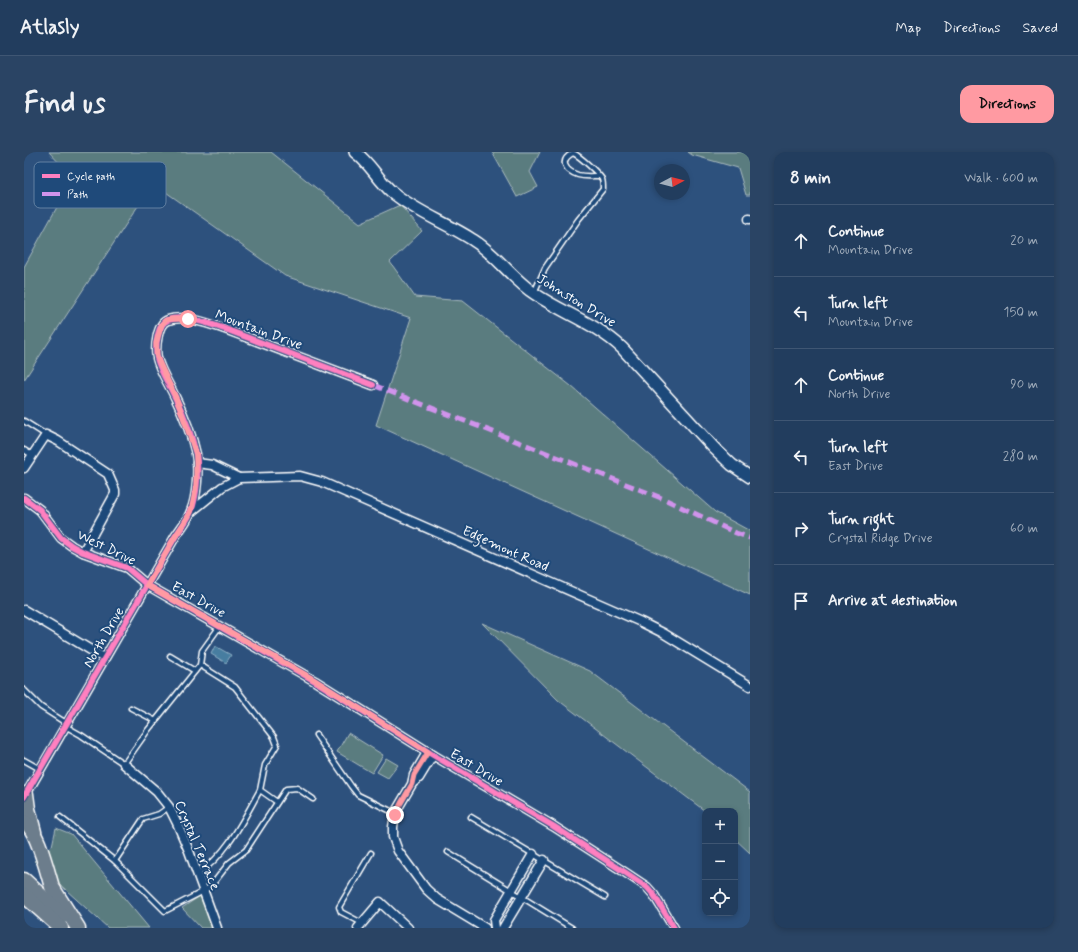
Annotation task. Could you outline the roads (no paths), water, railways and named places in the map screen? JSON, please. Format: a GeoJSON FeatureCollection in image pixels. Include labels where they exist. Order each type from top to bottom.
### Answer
{"type":"FeatureCollection","features":[{"type":"Feature","properties":{"kind":"highway"},"geometry":{"type":"LineString","coordinates":[[25,795],[34,832],[52,886],[78,928]]}},
{"type":"Feature","properties":{"kind":"highway"},"geometry":{"type":"LineString","coordinates":[[24,822],[29,824],[34,832]]}},
{"type":"Feature","properties":{"kind":"highway"},"geometry":{"type":"LineString","coordinates":[[24,880],[78,928]]}},
{"type":"Feature","properties":{"kind":"highway"},"geometry":{"type":"LineString","coordinates":[[24,895],[61,928]]}},
{"type":"Feature","properties":{"kind":"street","name":"Johnston Drive"},"geometry":{"type":"LineString","coordinates":[[355,152],[365,160],[392,191],[416,208],[476,242],[534,294],[610,336],[714,448],[732,465],[750,477]]}},
{"type":"Feature","properties":{"kind":"street","name":"Mountain Drive"},"geometry":{"type":"LineString","coordinates":[[196,486],[196,454],[177,400],[157,357],[156,343],[162,324],[166,320],[188,319],[218,327],[373,385]]}},
{"type":"Feature","properties":{"kind":"street"},"geometry":{"type":"LineString","coordinates":[[24,468],[46,435],[58,441],[108,474],[115,490],[115,494],[83,552]]}},
{"type":"Feature","properties":{"kind":"street","name":"Edgemont Road"},"geometry":{"type":"LineString","coordinates":[[197,463],[212,465],[238,478]]}},
{"type":"Feature","properties":{"kind":"street","name":"Edgemont Road"},"geometry":{"type":"LineString","coordinates":[[191,512],[222,487],[238,478],[300,476],[322,482],[641,622],[663,633],[750,686]]}},
{"type":"Feature","properties":{"kind":"street","name":"North Drive"},"geometry":{"type":"LineString","coordinates":[[25,795],[191,512],[196,486]]}},
{"type":"Feature","properties":{"kind":"street","name":"West Drive"},"geometry":{"type":"LineString","coordinates":[[24,498],[40,510],[61,538],[72,546],[83,552],[127,568],[147,585]]}},
{"type":"Feature","properties":{"kind":"street","name":"East Drive"},"geometry":{"type":"LineString","coordinates":[[147,585],[315,680],[431,753],[553,826],[647,887],[674,928]]}},
{"type":"Feature","properties":{"kind":"street"},"geometry":{"type":"LineString","coordinates":[[24,610],[104,658]]}},
{"type":"Feature","properties":{"kind":"street"},"geometry":{"type":"LineString","coordinates":[[431,753],[419,778],[412,784],[396,813],[393,827],[393,837],[398,851],[426,889],[437,899],[485,928]]}},
{"type":"Feature","properties":{"kind":"street","name":"Crystal Terrace"},"geometry":{"type":"LineString","coordinates":[[124,764],[157,792],[169,807],[198,874],[217,928]]}},
{"type":"Feature","properties":{"kind":"street"},"geometry":{"type":"LineString","coordinates":[[496,928],[494,920],[533,854]]}},
{"type":"Feature","properties":{"kind":"street"},"geometry":{"type":"LineString","coordinates":[[503,928],[544,860]]}},
{"type":"Feature","properties":{"kind":"street"},"geometry":{"type":"LineString","coordinates":[[360,925],[380,902],[408,928]]}},
{"type":"Feature","properties":{"kind":"lane"},"geometry":{"type":"LineString","coordinates":[[534,294],[545,268],[578,220],[603,188],[602,179],[578,155],[573,153],[566,159],[564,163],[565,166],[573,173],[583,176],[598,176]]}},
{"type":"Feature","properties":{"kind":"lane"},"geometry":{"type":"LineString","coordinates":[[24,421],[46,435]]}},
{"type":"Feature","properties":{"kind":"lane"},"geometry":{"type":"LineString","coordinates":[[24,450],[32,456]]}},
{"type":"Feature","properties":{"kind":"lane"},"geometry":{"type":"LineString","coordinates":[[24,690],[41,707],[65,725],[124,764],[200,665],[202,651],[220,626]]}},
{"type":"Feature","properties":{"kind":"lane"},"geometry":{"type":"LineString","coordinates":[[170,656],[195,672]]}},
{"type":"Feature","properties":{"kind":"lane"},"geometry":{"type":"LineString","coordinates":[[198,874],[208,867],[229,844],[260,790],[265,765],[277,745],[274,737],[235,687],[200,665]]}},
{"type":"Feature","properties":{"kind":"lane"},"geometry":{"type":"LineString","coordinates":[[131,708],[156,721]]}},
{"type":"Feature","properties":{"kind":"lane"},"geometry":{"type":"LineString","coordinates":[[316,735],[358,795],[396,813]]}},
{"type":"Feature","properties":{"kind":"lane"},"geometry":{"type":"LineString","coordinates":[[24,760],[40,769]]}},
{"type":"Feature","properties":{"kind":"lane"},"geometry":{"type":"LineString","coordinates":[[60,816],[115,861],[165,911],[204,891],[212,885],[229,863],[246,850],[286,789],[296,788],[313,799]]}},
{"type":"Feature","properties":{"kind":"lane"},"geometry":{"type":"LineString","coordinates":[[260,790],[277,802]]}},
{"type":"Feature","properties":{"kind":"lane"},"geometry":{"type":"LineString","coordinates":[[115,861],[143,819],[159,814],[169,807]]}},
{"type":"Feature","properties":{"kind":"lane"},"geometry":{"type":"LineString","coordinates":[[471,817],[605,897]]}},
{"type":"Feature","properties":{"kind":"lane"},"geometry":{"type":"LineString","coordinates":[[448,852],[572,928]]}},
{"type":"Feature","properties":{"kind":"lane"},"geometry":{"type":"LineString","coordinates":[[360,925],[341,912],[339,907],[371,853]]}},
{"type":"Feature","properties":{"kind":"water"},"geometry":{"type":"Polygon","coordinates":[[[215,646],[231,655],[226,663],[211,654],[215,646]]]}}]}
